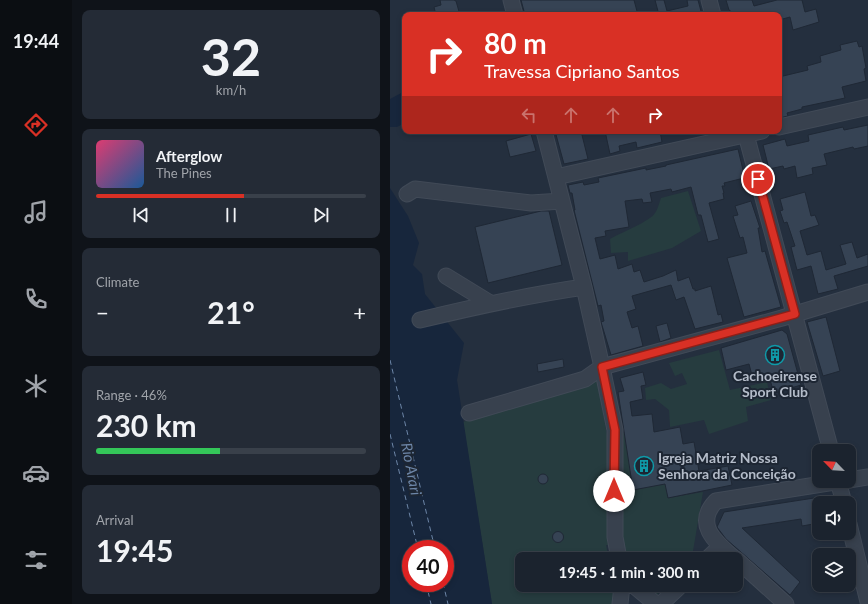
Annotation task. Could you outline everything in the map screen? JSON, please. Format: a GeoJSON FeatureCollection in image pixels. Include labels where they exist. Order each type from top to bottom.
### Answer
{"type":"FeatureCollection","features":[{"type":"Feature","properties":{"kind":"street"},"geometry":{"type":"LineString","coordinates":[[511,0],[514,12]]}},
{"type":"Feature","properties":{"kind":"street"},"geometry":{"type":"LineString","coordinates":[[709,0],[712,12]]}},
{"type":"Feature","properties":{"kind":"street"},"geometry":{"type":"LineString","coordinates":[[782,126],[868,107]]}},
{"type":"Feature","properties":{"kind":"street"},"geometry":{"type":"LineString","coordinates":[[545,134],[584,287],[615,430],[615,537],[618,552]]}},
{"type":"Feature","properties":{"kind":"street"},"geometry":{"type":"LineString","coordinates":[[556,177],[741,134]]}},
{"type":"Feature","properties":{"kind":"street"},"geometry":{"type":"LineString","coordinates":[[745,134],[829,444]]}},
{"type":"Feature","properties":{"kind":"street"},"geometry":{"type":"LineString","coordinates":[[407,194],[415,189],[531,203],[562,201]]}},
{"type":"Feature","properties":{"kind":"street"},"geometry":{"type":"LineString","coordinates":[[446,276],[490,303]]}},
{"type":"Feature","properties":{"kind":"street"},"geometry":{"type":"LineString","coordinates":[[420,320],[490,303],[584,287]]}},
{"type":"Feature","properties":{"kind":"street"},"geometry":{"type":"LineString","coordinates":[[469,413],[585,379],[602,367],[795,314],[868,292]]}},
{"type":"Feature","properties":{"kind":"street"},"geometry":{"type":"LineString","coordinates":[[856,479],[868,477]]}},
{"type":"Feature","properties":{"kind":"street"},"geometry":{"type":"LineString","coordinates":[[728,552],[721,546],[707,528],[706,522],[708,511],[716,501],[812,485]]}},
{"type":"Feature","properties":{"kind":"street"},"geometry":{"type":"LineString","coordinates":[[853,540],[868,602]]}},
{"type":"Feature","properties":{"kind":"street"},"geometry":{"type":"LineString","coordinates":[[715,552],[721,546]]}},
{"type":"Feature","properties":{"kind":"street"},"geometry":{"type":"LineString","coordinates":[[743,565],[786,604]]}},
{"type":"Feature","properties":{"kind":"street"},"geometry":{"type":"LineString","coordinates":[[620,604],[621,592]]}},
{"type":"Feature","properties":{"kind":"street"},"geometry":{"type":"LineString","coordinates":[[641,592],[656,604]]}},
{"type":"Feature","properties":{"kind":"street"},"geometry":{"type":"LineString","coordinates":[[661,604],[674,592]]}},
{"type":"Feature","properties":{"kind":"green space"},"geometry":{"type":"Polygon","coordinates":[[[688,191],[701,231],[672,248],[628,261],[628,252],[611,253],[610,239],[648,220],[657,210],[661,198],[688,191]]]}},
{"type":"Feature","properties":{"kind":"green space"},"geometry":{"type":"Polygon","coordinates":[[[719,350],[730,390],[767,382],[771,400],[746,407],[748,421],[709,434],[704,420],[670,427],[669,410],[655,399],[646,400],[645,388],[661,383],[671,389],[687,384],[682,373],[675,376],[669,363],[719,350]]]}},
{"type":"Feature","properties":{"kind":"green space"},"geometry":{"type":"Polygon","coordinates":[[[597,378],[607,435],[608,545],[606,545],[608,552],[515,552],[515,592],[616,592],[615,604],[492,604],[463,422],[597,378]]]}},
{"type":"Feature","properties":{"kind":"green space"},"geometry":{"type":"Polygon","coordinates":[[[620,433],[625,433],[665,478],[668,498],[703,492],[693,552],[623,552],[619,534],[620,433]]]}},
{"type":"Feature","properties":{"kind":"green space"},"geometry":{"type":"Polygon","coordinates":[[[649,592],[660,592],[655,597],[649,592]]]}},
{"type":"Feature","properties":{"kind":"water"},"geometry":{"type":"Polygon","coordinates":[[[402,93],[402,124],[397,127],[390,127],[390,99],[402,93]]]}},
{"type":"Feature","properties":{"kind":"water","name":"Rio Arari"},"geometry":{"type":"Polygon","coordinates":[[[390,188],[408,216],[419,243],[413,265],[422,274],[425,294],[464,343],[457,380],[492,604],[390,604],[390,188]]]}},
{"type":"Feature","properties":{"kind":"building"},"geometry":{"type":"Polygon","coordinates":[[[440,0],[454,0],[456,1],[459,12],[435,12],[434,7],[441,5],[440,0]]]}},
{"type":"Feature","properties":{"kind":"building"},"geometry":{"type":"Polygon","coordinates":[[[521,0],[634,0],[637,12],[524,12],[521,0]]]}},
{"type":"Feature","properties":{"kind":"building"},"geometry":{"type":"Polygon","coordinates":[[[655,0],[664,0],[667,11],[688,6],[687,0],[698,0],[701,12],[658,12],[655,0]]]}},
{"type":"Feature","properties":{"kind":"building"},"geometry":{"type":"Polygon","coordinates":[[[726,0],[752,0],[754,6],[777,0],[802,0],[805,12],[816,9],[819,22],[793,30],[790,17],[782,19],[782,12],[732,12],[729,10],[726,0]]]}},
{"type":"Feature","properties":{"kind":"building"},"geometry":{"type":"Polygon","coordinates":[[[857,41],[859,47],[862,46],[866,68],[864,69],[866,81],[842,87],[845,98],[802,107],[802,109],[787,113],[788,116],[782,118],[782,76],[808,70],[807,66],[821,62],[820,56],[841,50],[840,45],[857,41]]]}},
{"type":"Feature","properties":{"kind":"building"},"geometry":{"type":"Polygon","coordinates":[[[868,125],[868,146],[854,149],[853,147],[824,154],[827,165],[812,168],[813,174],[797,178],[795,166],[784,169],[783,166],[769,169],[763,145],[785,139],[787,146],[809,141],[808,135],[843,127],[844,130],[868,125]]]}},
{"type":"Feature","properties":{"kind":"building"},"geometry":{"type":"Polygon","coordinates":[[[531,134],[536,151],[510,157],[506,141],[531,134]]]}},
{"type":"Feature","properties":{"kind":"building"},"geometry":{"type":"Polygon","coordinates":[[[556,134],[582,134],[588,159],[564,164],[556,134]]]}},
{"type":"Feature","properties":{"kind":"building"},"geometry":{"type":"Polygon","coordinates":[[[606,134],[661,134],[662,142],[637,148],[636,142],[619,146],[620,151],[610,154],[606,134]]]}},
{"type":"Feature","properties":{"kind":"building"},"geometry":{"type":"Polygon","coordinates":[[[738,149],[744,178],[724,183],[725,186],[722,186],[724,199],[709,203],[719,239],[708,242],[701,215],[698,215],[691,187],[672,192],[671,189],[650,193],[652,202],[643,203],[642,199],[625,201],[629,227],[605,231],[606,236],[595,238],[600,259],[615,255],[618,269],[632,264],[634,272],[640,270],[644,282],[676,270],[678,281],[689,277],[695,291],[711,286],[718,315],[721,314],[723,322],[695,329],[684,297],[676,300],[671,285],[632,296],[636,309],[627,312],[632,328],[638,326],[643,346],[611,355],[601,322],[604,321],[601,305],[598,306],[574,210],[572,193],[570,193],[568,185],[583,182],[584,185],[599,182],[598,178],[646,168],[646,170],[666,166],[738,149]]]}},
{"type":"Feature","properties":{"kind":"building"},"geometry":{"type":"Polygon","coordinates":[[[805,192],[811,216],[815,215],[819,225],[800,231],[807,255],[821,251],[826,270],[846,264],[840,245],[852,242],[857,258],[868,254],[868,266],[834,276],[838,289],[818,294],[811,266],[797,270],[791,247],[795,246],[787,222],[784,223],[780,211],[783,210],[780,199],[805,192]]]}},
{"type":"Feature","properties":{"kind":"building"},"geometry":{"type":"Polygon","coordinates":[[[751,201],[760,228],[758,228],[762,252],[765,251],[781,307],[744,317],[727,258],[747,253],[743,237],[740,238],[733,216],[738,215],[735,206],[751,201]]]}},
{"type":"Feature","properties":{"kind":"building"},"geometry":{"type":"Polygon","coordinates":[[[541,211],[549,211],[562,265],[488,283],[475,227],[541,211]]]}},
{"type":"Feature","properties":{"kind":"building"},"geometry":{"type":"Polygon","coordinates":[[[826,317],[840,371],[823,376],[807,322],[826,317]]]}},
{"type":"Feature","properties":{"kind":"building"},"geometry":{"type":"Polygon","coordinates":[[[667,323],[671,338],[660,342],[656,326],[667,323]]]}},
{"type":"Feature","properties":{"kind":"building"},"geometry":{"type":"Polygon","coordinates":[[[782,330],[787,334],[801,385],[774,393],[768,373],[753,379],[749,364],[726,370],[721,348],[782,330]]]}},
{"type":"Feature","properties":{"kind":"building"},"geometry":{"type":"Polygon","coordinates":[[[563,359],[564,367],[538,372],[537,364],[563,359]]]}},
{"type":"Feature","properties":{"kind":"building"},"geometry":{"type":"Polygon","coordinates":[[[643,372],[646,385],[641,386],[643,399],[630,402],[632,416],[652,414],[654,432],[680,427],[683,444],[694,442],[699,471],[728,466],[732,485],[668,498],[665,484],[633,490],[618,392],[624,391],[620,378],[643,372]]]}},
{"type":"Feature","properties":{"kind":"building"},"geometry":{"type":"Polygon","coordinates":[[[541,474],[545,474],[547,475],[547,483],[541,484],[538,481],[538,477],[541,474]]]}},
{"type":"Feature","properties":{"kind":"building"},"geometry":{"type":"Polygon","coordinates":[[[812,498],[812,524],[802,526],[801,519],[742,528],[800,582],[790,595],[743,554],[743,552],[741,552],[726,539],[717,527],[724,512],[812,498]]]}},
{"type":"Feature","properties":{"kind":"building"},"geometry":{"type":"Polygon","coordinates":[[[558,531],[562,533],[564,537],[562,541],[558,543],[554,541],[552,537],[554,533],[558,531]]]}},
{"type":"Feature","properties":{"kind":"ferry route"},"geometry":{"type":"LineString","coordinates":[[390,360],[433,540]]}},
{"type":"Feature","properties":{"kind":"ferry route"},"geometry":{"type":"LineString","coordinates":[[390,434],[416,540]]}},
{"type":"Feature","properties":{"kind":"ferry route"},"geometry":{"type":"LineString","coordinates":[[428,592],[431,604]]}},
{"type":"Feature","properties":{"kind":"ferry route"},"geometry":{"type":"LineString","coordinates":[[445,592],[448,604]]}},
{"type":"Feature","properties":{"kind":"place","name":"Cachoeirense Sport Club"},"geometry":{"type":"Point","coordinates":[775,355]}},
{"type":"Feature","properties":{"kind":"place","name":"Igreja Matriz Nossa Senhora da Conceição"},"geometry":{"type":"Point","coordinates":[644,466]}},
{"type":"Feature","properties":{"kind":"route"},"geometry":{"type":"LineString","coordinates":[[614,491],[615,430],[602,367],[629,361],[795,314],[758,179]]}}]}
